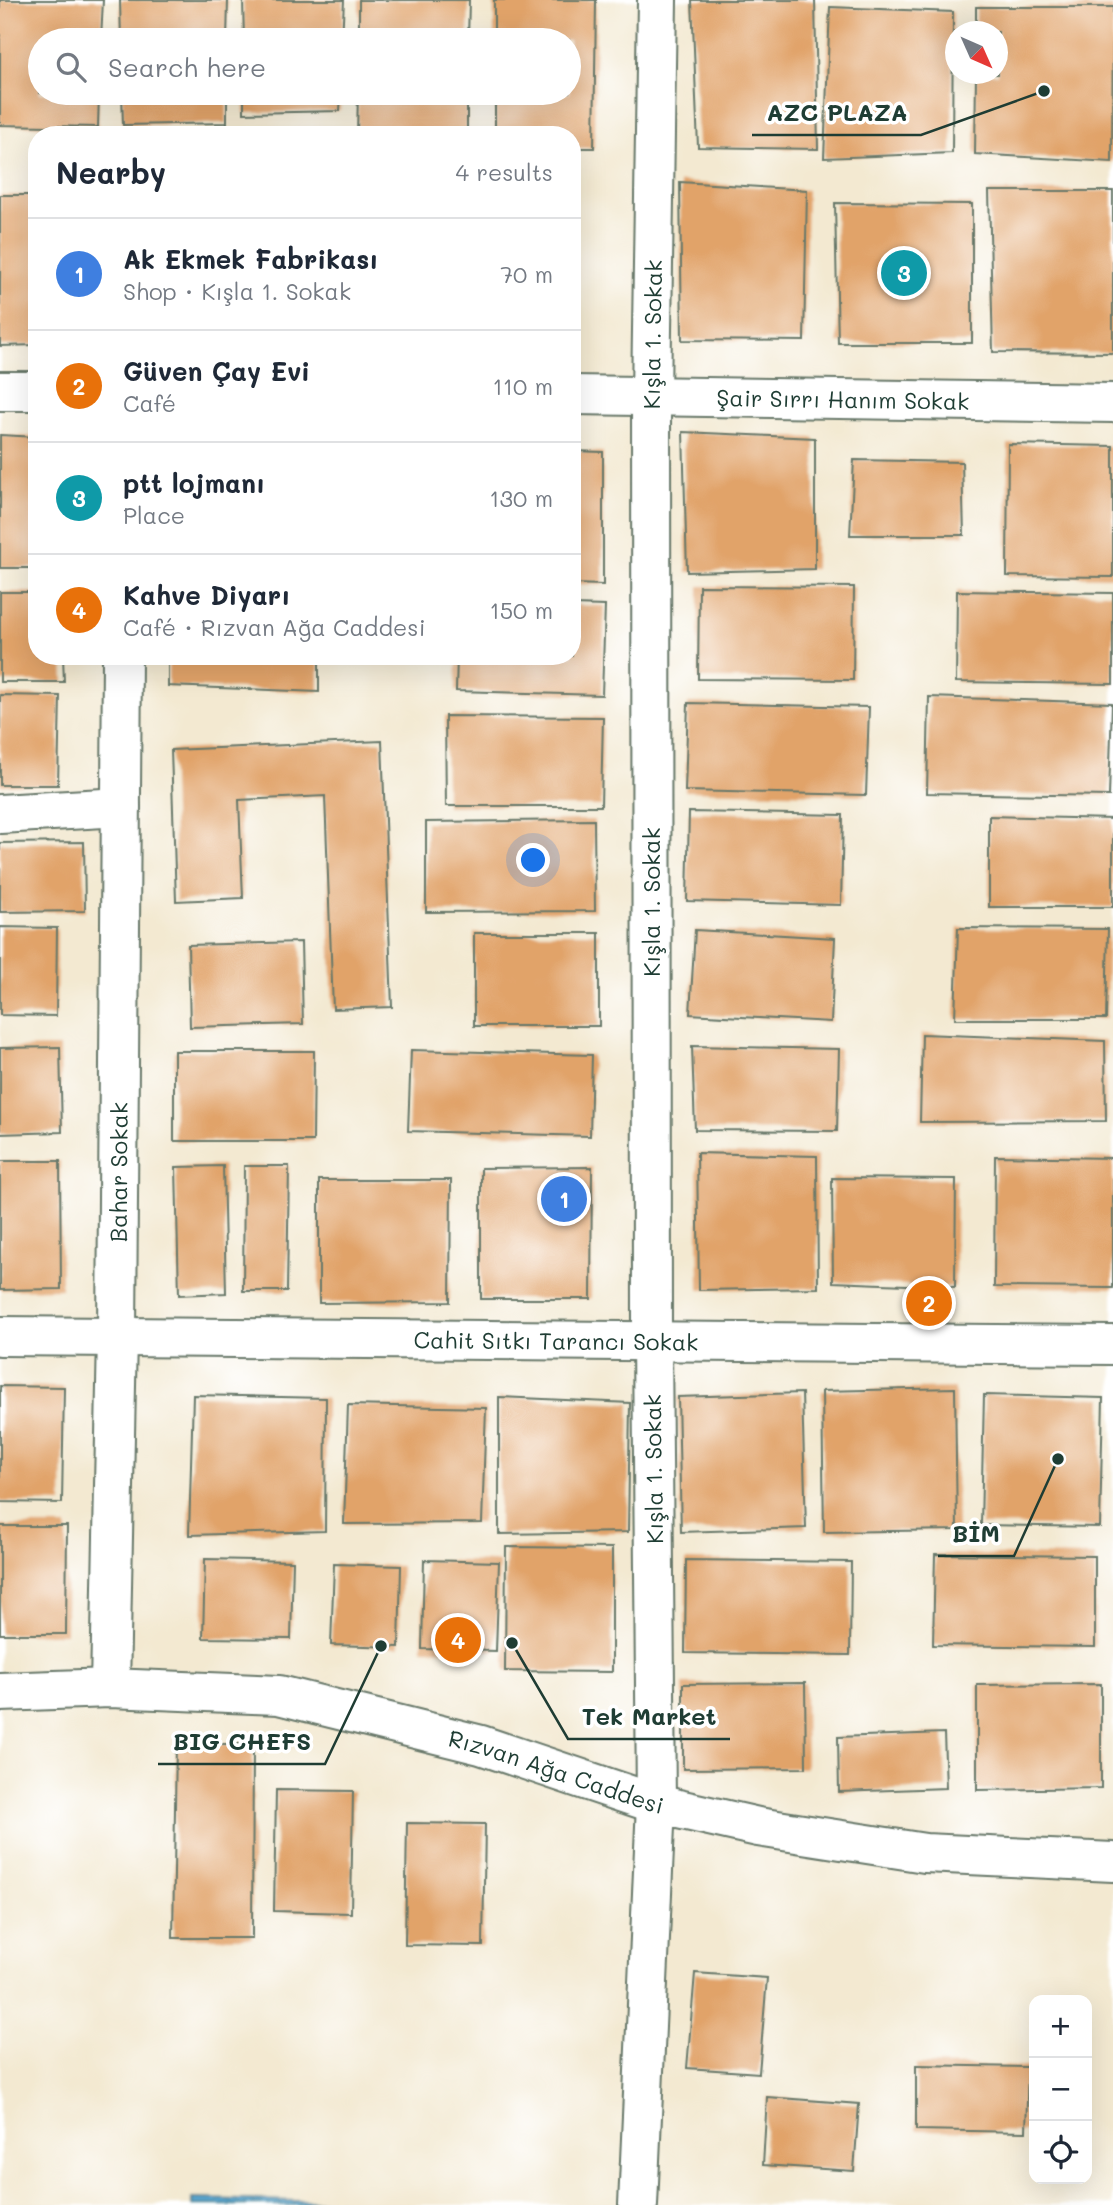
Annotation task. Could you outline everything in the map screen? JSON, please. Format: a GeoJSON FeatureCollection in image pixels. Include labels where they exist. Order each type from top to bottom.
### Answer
{"type":"FeatureCollection","features":[{"type":"Feature","properties":{"kind":"street","name":"Kışla 1. Sokak"},"geometry":{"type":"LineString","coordinates":[[638,2205],[656,1804],[652,1340],[651,396],[657,0]]}},
{"type":"Feature","properties":{"kind":"street"},"geometry":{"type":"LineString","coordinates":[[0,391],[28,391]]}},
{"type":"Feature","properties":{"kind":"street","name":"Şair Sırrı Hanım Sokak"},"geometry":{"type":"LineString","coordinates":[[581,395],[1113,403]]}},
{"type":"Feature","properties":{"kind":"street","name":"Bahar Sokak"},"geometry":{"type":"LineString","coordinates":[[110,1688],[117,1335],[122,665]]}},
{"type":"Feature","properties":{"kind":"street"},"geometry":{"type":"LineString","coordinates":[[0,814],[121,807]]}},
{"type":"Feature","properties":{"kind":"street","name":"Cahit Sıtkı Tarancı Sokak"},"geometry":{"type":"LineString","coordinates":[[0,1336],[1113,1345]]}},
{"type":"Feature","properties":{"kind":"street","name":"Rızvan Ağa Caddesi"},"geometry":{"type":"LineString","coordinates":[[0,1692],[110,1688],[279,1695],[481,1745],[656,1804],[758,1827],[925,1853],[1113,1862]]}},
{"type":"Feature","properties":{"kind":"water"},"geometry":{"type":"Polygon","coordinates":[[[192,2199],[342,2202],[342,2205],[192,2205],[192,2199]]]}},
{"type":"Feature","properties":{"kind":"building"},"geometry":{"type":"Polygon","coordinates":[[[0,0],[103,0],[102,28],[28,28],[28,105],[99,105],[98,126],[0,125],[0,0]]]}},
{"type":"Feature","properties":{"kind":"building"},"geometry":{"type":"Polygon","coordinates":[[[120,0],[228,0],[227,28],[121,28],[120,0]]]}},
{"type":"Feature","properties":{"kind":"building"},"geometry":{"type":"Polygon","coordinates":[[[243,0],[344,0],[343,28],[244,28],[243,0]]]}},
{"type":"Feature","properties":{"kind":"building"},"geometry":{"type":"Polygon","coordinates":[[[359,0],[469,0],[468,28],[359,28],[359,0]]]}},
{"type":"Feature","properties":{"kind":"building"},"geometry":{"type":"Polygon","coordinates":[[[494,0],[596,0],[594,148],[581,148],[581,126],[495,126],[495,105],[581,105],[581,28],[494,28],[494,0]]]}},
{"type":"Feature","properties":{"kind":"building"},"geometry":{"type":"Polygon","coordinates":[[[692,0],[815,0],[818,149],[698,147],[692,0]]]}},
{"type":"Feature","properties":{"kind":"building"},"geometry":{"type":"Polygon","coordinates":[[[830,7],[953,12],[953,21],[945,21],[945,84],[952,84],[952,153],[824,158],[830,7]]]}},
{"type":"Feature","properties":{"kind":"building"},"geometry":{"type":"Polygon","coordinates":[[[976,7],[1113,7],[1112,162],[975,154],[976,84],[1008,84],[1008,21],[976,21],[976,7]]]}},
{"type":"Feature","properties":{"kind":"building"},"geometry":{"type":"Polygon","coordinates":[[[122,105],[227,105],[227,123],[123,125],[122,105]]]}},
{"type":"Feature","properties":{"kind":"building"},"geometry":{"type":"Polygon","coordinates":[[[244,105],[340,105],[340,111],[244,113],[244,105]]]}},
{"type":"Feature","properties":{"kind":"building"},"geometry":{"type":"Polygon","coordinates":[[[358,105],[467,105],[467,126],[357,126],[358,105]]]}},
{"type":"Feature","properties":{"kind":"building"},"geometry":{"type":"Polygon","coordinates":[[[680,182],[807,190],[804,341],[682,340],[680,182]]]}},
{"type":"Feature","properties":{"kind":"building"},"geometry":{"type":"Polygon","coordinates":[[[989,191],[1113,191],[1113,353],[993,352],[989,191]]]}},
{"type":"Feature","properties":{"kind":"building"},"geometry":{"type":"Polygon","coordinates":[[[0,195],[28,195],[28,345],[0,346],[0,195]]]}},
{"type":"Feature","properties":{"kind":"building"},"geometry":{"type":"Polygon","coordinates":[[[835,203],[972,204],[972,343],[838,343],[835,203]]]}},
{"type":"Feature","properties":{"kind":"building"},"geometry":{"type":"Polygon","coordinates":[[[683,432],[815,438],[815,569],[687,572],[683,432]]]}},
{"type":"Feature","properties":{"kind":"building"},"geometry":{"type":"Polygon","coordinates":[[[0,435],[28,437],[28,568],[0,568],[0,435]]]}},
{"type":"Feature","properties":{"kind":"building"},"geometry":{"type":"Polygon","coordinates":[[[1008,444],[1113,446],[1113,577],[1007,576],[1008,444]]]}},
{"type":"Feature","properties":{"kind":"building"},"geometry":{"type":"Polygon","coordinates":[[[581,451],[603,452],[603,585],[581,584],[581,451]]]}},
{"type":"Feature","properties":{"kind":"building"},"geometry":{"type":"Polygon","coordinates":[[[854,460],[962,462],[964,535],[850,535],[854,460]]]}},
{"type":"Feature","properties":{"kind":"building"},"geometry":{"type":"Polygon","coordinates":[[[699,586],[854,587],[853,680],[698,679],[699,586]]]}},
{"type":"Feature","properties":{"kind":"building"},"geometry":{"type":"Polygon","coordinates":[[[957,591],[1113,593],[1113,684],[956,682],[957,591]]]}},
{"type":"Feature","properties":{"kind":"building"},"geometry":{"type":"Polygon","coordinates":[[[0,592],[28,592],[28,665],[63,665],[64,682],[0,682],[0,592]]]}},
{"type":"Feature","properties":{"kind":"building"},"geometry":{"type":"Polygon","coordinates":[[[581,605],[605,606],[602,695],[456,691],[457,665],[581,665],[581,605]]]}},
{"type":"Feature","properties":{"kind":"building"},"geometry":{"type":"Polygon","coordinates":[[[168,665],[319,665],[319,692],[168,686],[168,665]]]}},
{"type":"Feature","properties":{"kind":"building"},"geometry":{"type":"Polygon","coordinates":[[[0,695],[60,696],[58,785],[0,785],[0,695]]]}},
{"type":"Feature","properties":{"kind":"building"},"geometry":{"type":"Polygon","coordinates":[[[929,697],[1112,703],[1109,796],[927,793],[929,697]]]}},
{"type":"Feature","properties":{"kind":"building"},"geometry":{"type":"Polygon","coordinates":[[[688,703],[869,707],[866,795],[685,791],[688,703]]]}},
{"type":"Feature","properties":{"kind":"building"},"geometry":{"type":"Polygon","coordinates":[[[445,716],[603,717],[601,806],[446,806],[445,716]]]}},
{"type":"Feature","properties":{"kind":"building"},"geometry":{"type":"Polygon","coordinates":[[[382,741],[392,1007],[333,1009],[325,796],[239,800],[243,898],[176,901],[171,750],[382,741]]]}},
{"type":"Feature","properties":{"kind":"building"},"geometry":{"type":"Polygon","coordinates":[[[689,812],[843,815],[841,905],[687,901],[689,812]]]}},
{"type":"Feature","properties":{"kind":"building"},"geometry":{"type":"Polygon","coordinates":[[[989,816],[1113,819],[1113,907],[989,907],[989,816]]]}},
{"type":"Feature","properties":{"kind":"building"},"geometry":{"type":"Polygon","coordinates":[[[594,820],[595,911],[426,912],[426,822],[594,820]]]}},
{"type":"Feature","properties":{"kind":"building"},"geometry":{"type":"Polygon","coordinates":[[[84,842],[85,911],[0,912],[0,843],[84,842]]]}},
{"type":"Feature","properties":{"kind":"building"},"geometry":{"type":"Polygon","coordinates":[[[0,927],[57,928],[56,1016],[0,1015],[0,927]]]}},
{"type":"Feature","properties":{"kind":"building"},"geometry":{"type":"Polygon","coordinates":[[[958,928],[1108,929],[1106,1019],[955,1019],[958,928]]]}},
{"type":"Feature","properties":{"kind":"building"},"geometry":{"type":"Polygon","coordinates":[[[695,930],[835,938],[831,1022],[690,1014],[695,930]]]}},
{"type":"Feature","properties":{"kind":"building"},"geometry":{"type":"Polygon","coordinates":[[[474,933],[599,933],[599,1026],[474,1026],[474,933]]]}},
{"type":"Feature","properties":{"kind":"building"},"geometry":{"type":"Polygon","coordinates":[[[301,942],[303,1024],[190,1027],[188,945],[301,942]]]}},
{"type":"Feature","properties":{"kind":"building"},"geometry":{"type":"Polygon","coordinates":[[[922,1034],[1105,1041],[1106,1121],[920,1122],[922,1034]]]}},
{"type":"Feature","properties":{"kind":"building"},"geometry":{"type":"Polygon","coordinates":[[[692,1046],[839,1049],[837,1131],[695,1130],[692,1046]]]}},
{"type":"Feature","properties":{"kind":"building"},"geometry":{"type":"Polygon","coordinates":[[[60,1047],[62,1132],[0,1134],[0,1048],[60,1047]]]}},
{"type":"Feature","properties":{"kind":"building"},"geometry":{"type":"Polygon","coordinates":[[[411,1050],[592,1055],[590,1136],[408,1131],[411,1050]]]}},
{"type":"Feature","properties":{"kind":"building"},"geometry":{"type":"Polygon","coordinates":[[[174,1051],[314,1051],[313,1141],[174,1141],[174,1051]]]}},
{"type":"Feature","properties":{"kind":"building"},"geometry":{"type":"Polygon","coordinates":[[[697,1153],[817,1156],[818,1288],[699,1290],[697,1153]]]}},
{"type":"Feature","properties":{"kind":"building"},"geometry":{"type":"Polygon","coordinates":[[[995,1156],[1113,1158],[1113,1288],[994,1287],[995,1156]]]}},
{"type":"Feature","properties":{"kind":"building"},"geometry":{"type":"Polygon","coordinates":[[[0,1161],[60,1161],[61,1289],[0,1290],[0,1161]]]}},
{"type":"Feature","properties":{"kind":"building"},"geometry":{"type":"Polygon","coordinates":[[[223,1166],[226,1293],[179,1295],[176,1167],[223,1166]]]}},
{"type":"Feature","properties":{"kind":"building"},"geometry":{"type":"Polygon","coordinates":[[[244,1166],[289,1166],[287,1291],[243,1291],[244,1166]]]}},
{"type":"Feature","properties":{"kind":"building"},"geometry":{"type":"Polygon","coordinates":[[[592,1167],[591,1299],[481,1299],[481,1168],[592,1167]]]}},
{"type":"Feature","properties":{"kind":"building"},"geometry":{"type":"Polygon","coordinates":[[[832,1178],[956,1179],[955,1287],[833,1282],[832,1178]]]}},
{"type":"Feature","properties":{"kind":"building"},"geometry":{"type":"Polygon","coordinates":[[[319,1180],[451,1180],[450,1302],[319,1303],[319,1180]]]}},
{"type":"Feature","properties":{"kind":"building"},"geometry":{"type":"Polygon","coordinates":[[[0,1386],[64,1387],[62,1503],[0,1502],[0,1386]]]}},
{"type":"Feature","properties":{"kind":"building"},"geometry":{"type":"Polygon","coordinates":[[[955,1388],[957,1530],[824,1532],[822,1391],[955,1388]]]}},
{"type":"Feature","properties":{"kind":"building"},"geometry":{"type":"Polygon","coordinates":[[[802,1393],[806,1528],[681,1532],[678,1397],[802,1393]]]}},
{"type":"Feature","properties":{"kind":"building"},"geometry":{"type":"Polygon","coordinates":[[[193,1395],[326,1398],[325,1531],[189,1535],[193,1395]]]}},
{"type":"Feature","properties":{"kind":"building"},"geometry":{"type":"Polygon","coordinates":[[[984,1395],[1103,1398],[1100,1527],[981,1525],[984,1395]]]}},
{"type":"Feature","properties":{"kind":"building"},"geometry":{"type":"Polygon","coordinates":[[[499,1397],[630,1403],[628,1532],[499,1534],[499,1397]]]}},
{"type":"Feature","properties":{"kind":"building"},"geometry":{"type":"Polygon","coordinates":[[[348,1405],[486,1408],[482,1523],[344,1524],[348,1405]]]}},
{"type":"Feature","properties":{"kind":"building"},"geometry":{"type":"Polygon","coordinates":[[[0,1526],[67,1526],[66,1634],[0,1634],[0,1526]]]}},
{"type":"Feature","properties":{"kind":"building"},"geometry":{"type":"Polygon","coordinates":[[[506,1547],[612,1548],[612,1672],[505,1671],[506,1547]]]}},
{"type":"Feature","properties":{"kind":"building"},"geometry":{"type":"Polygon","coordinates":[[[935,1554],[1095,1556],[1095,1647],[933,1645],[935,1554]]]}},
{"type":"Feature","properties":{"kind":"building"},"geometry":{"type":"Polygon","coordinates":[[[205,1559],[293,1561],[291,1639],[203,1638],[205,1559]]]}},
{"type":"Feature","properties":{"kind":"building"},"geometry":{"type":"Polygon","coordinates":[[[424,1560],[499,1562],[496,1651],[422,1649],[424,1560]]]}},
{"type":"Feature","properties":{"kind":"building"},"geometry":{"type":"Polygon","coordinates":[[[686,1560],[851,1562],[850,1655],[685,1653],[686,1560]]]}},
{"type":"Feature","properties":{"kind":"building"},"geometry":{"type":"Polygon","coordinates":[[[334,1564],[401,1566],[399,1647],[331,1645],[334,1564]]]}},
{"type":"Feature","properties":{"kind":"building"},"geometry":{"type":"Polygon","coordinates":[[[805,1683],[806,1768],[683,1769],[683,1684],[805,1683]]]}},
{"type":"Feature","properties":{"kind":"building"},"geometry":{"type":"Polygon","coordinates":[[[1101,1684],[1101,1788],[977,1790],[977,1685],[1101,1684]]]}},
{"type":"Feature","properties":{"kind":"building"},"geometry":{"type":"Polygon","coordinates":[[[944,1733],[946,1788],[839,1792],[838,1737],[944,1733]]]}},
{"type":"Feature","properties":{"kind":"building"},"geometry":{"type":"Polygon","coordinates":[[[176,1744],[253,1744],[252,1938],[173,1938],[176,1744]]]}},
{"type":"Feature","properties":{"kind":"building"},"geometry":{"type":"Polygon","coordinates":[[[276,1790],[353,1791],[351,1913],[274,1911],[276,1790]]]}},
{"type":"Feature","properties":{"kind":"building"},"geometry":{"type":"Polygon","coordinates":[[[407,1823],[485,1824],[483,1946],[405,1945],[407,1823]]]}},
{"type":"Feature","properties":{"kind":"building"},"geometry":{"type":"Polygon","coordinates":[[[695,1973],[767,1978],[759,2073],[687,2068],[695,1973]]]}},
{"type":"Feature","properties":{"kind":"building"},"geometry":{"type":"Polygon","coordinates":[[[916,2065],[1028,2067],[1026,2132],[916,2130],[916,2065]]]}},
{"type":"Feature","properties":{"kind":"building"},"geometry":{"type":"Polygon","coordinates":[[[767,2097],[859,2104],[854,2171],[763,2165],[767,2097]]]}},
{"type":"Feature","properties":{"kind":"place","name":"AZC PLAZA"},"geometry":{"type":"Point","coordinates":[1044,91]}},
{"type":"Feature","properties":{"kind":"place","name":"ptt lojmanı"},"geometry":{"type":"Point","coordinates":[904,273]}},
{"type":"Feature","properties":{"kind":"place","name":"Ak Ekmek Fabrikası"},"geometry":{"type":"Point","coordinates":[564,1199]}},
{"type":"Feature","properties":{"kind":"place","name":"Güven Çay Evi"},"geometry":{"type":"Point","coordinates":[929,1303]}},
{"type":"Feature","properties":{"kind":"place","name":"BİM"},"geometry":{"type":"Point","coordinates":[1058,1459]}},
{"type":"Feature","properties":{"kind":"place","name":"Kahve Diyarı"},"geometry":{"type":"Point","coordinates":[458,1640]}},
{"type":"Feature","properties":{"kind":"place","name":"Tek Market"},"geometry":{"type":"Point","coordinates":[512,1643]}},
{"type":"Feature","properties":{"kind":"place","name":"BIG CHEFS"},"geometry":{"type":"Point","coordinates":[381,1646]}}]}
